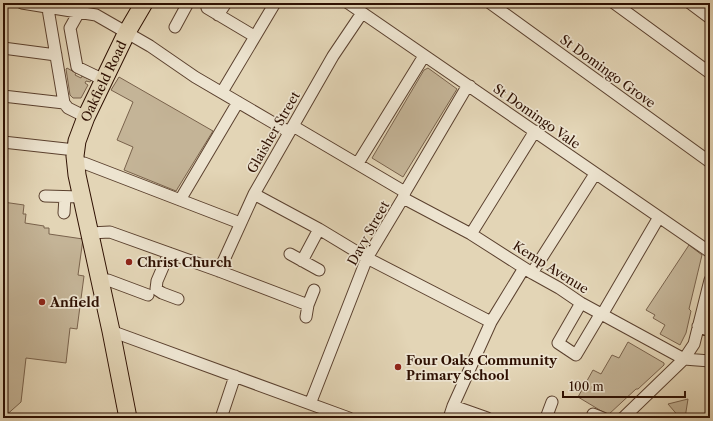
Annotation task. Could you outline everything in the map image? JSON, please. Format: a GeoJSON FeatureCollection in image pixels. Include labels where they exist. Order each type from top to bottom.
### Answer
{"type":"FeatureCollection","features":[{"type":"Feature","properties":{"kind":"highway","name":"Oakfield Road"},"geometry":{"type":"LineString","coordinates":[[75,157],[86,118],[127,32],[144,3]]}},
{"type":"Feature","properties":{"kind":"highway"},"geometry":{"type":"LineString","coordinates":[[75,157],[73,197],[90,233],[128,418]]}},
{"type":"Feature","properties":{"kind":"street","name":"Kemp Avenue"},"geometry":{"type":"LineString","coordinates":[[22,3],[48,5],[96,14],[161,53],[195,77],[238,102],[358,163],[404,195],[471,234],[581,303],[602,313],[684,359]]}},
{"type":"Feature","properties":{"kind":"street"},"geometry":{"type":"LineString","coordinates":[[175,26],[188,3]]}},
{"type":"Feature","properties":{"kind":"street"},"geometry":{"type":"LineString","coordinates":[[218,14],[226,3]]}},
{"type":"Feature","properties":{"kind":"street"},"geometry":{"type":"LineString","coordinates":[[222,92],[275,3]]}},
{"type":"Feature","properties":{"kind":"street","name":"St Domingo Vale"},"geometry":{"type":"LineString","coordinates":[[348,3],[710,252]]}},
{"type":"Feature","properties":{"kind":"street","name":"St Domingo Grove"},"geometry":{"type":"LineString","coordinates":[[490,3],[710,162]]}},
{"type":"Feature","properties":{"kind":"street"},"geometry":{"type":"LineString","coordinates":[[614,3],[710,73]]}},
{"type":"Feature","properties":{"kind":"street"},"geometry":{"type":"LineString","coordinates":[[690,3],[710,18]]}},
{"type":"Feature","properties":{"kind":"street"},"geometry":{"type":"LineString","coordinates":[[48,5],[64,103],[68,108],[86,118]]}},
{"type":"Feature","properties":{"kind":"street"},"geometry":{"type":"LineString","coordinates":[[207,8],[254,36]]}},
{"type":"Feature","properties":{"kind":"street"},"geometry":{"type":"LineString","coordinates":[[80,12],[70,28],[77,67],[104,80]]}},
{"type":"Feature","properties":{"kind":"street","name":"Glaisher Street"},"geometry":{"type":"LineString","coordinates":[[219,271],[254,194],[333,56],[362,13]]}},
{"type":"Feature","properties":{"kind":"street"},"geometry":{"type":"LineString","coordinates":[[3,48],[56,55]]}},
{"type":"Feature","properties":{"kind":"street"},"geometry":{"type":"LineString","coordinates":[[358,163],[409,78],[424,56]]}},
{"type":"Feature","properties":{"kind":"street","name":"Davy Street"},"geometry":{"type":"LineString","coordinates":[[310,404],[367,258],[465,90],[470,86]]}},
{"type":"Feature","properties":{"kind":"street"},"geometry":{"type":"LineString","coordinates":[[3,96],[64,103]]}},
{"type":"Feature","properties":{"kind":"street"},"geometry":{"type":"LineString","coordinates":[[180,200],[238,102]]}},
{"type":"Feature","properties":{"kind":"street"},"geometry":{"type":"LineString","coordinates":[[471,234],[535,131]]}},
{"type":"Feature","properties":{"kind":"street"},"geometry":{"type":"LineString","coordinates":[[3,142],[75,157],[84,163],[240,223]]}},
{"type":"Feature","properties":{"kind":"street"},"geometry":{"type":"LineString","coordinates":[[449,418],[491,322],[595,174]]}},
{"type":"Feature","properties":{"kind":"street"},"geometry":{"type":"LineString","coordinates":[[254,194],[319,229],[367,258],[491,322]]}},
{"type":"Feature","properties":{"kind":"street"},"geometry":{"type":"LineString","coordinates":[[45,196],[73,197],[64,213]]}},
{"type":"Feature","properties":{"kind":"street"},"geometry":{"type":"LineString","coordinates":[[581,303],[558,343],[576,355],[659,217]]}},
{"type":"Feature","properties":{"kind":"street"},"geometry":{"type":"LineString","coordinates":[[302,261],[319,229]]}},
{"type":"Feature","properties":{"kind":"street"},"geometry":{"type":"LineString","coordinates":[[90,233],[110,232],[308,305]]}},
{"type":"Feature","properties":{"kind":"street"},"geometry":{"type":"LineString","coordinates":[[169,253],[156,281],[156,289],[178,299]]}},
{"type":"Feature","properties":{"kind":"street"},"geometry":{"type":"LineString","coordinates":[[290,254],[319,270]]}},
{"type":"Feature","properties":{"kind":"street"},"geometry":{"type":"LineString","coordinates":[[100,280],[108,280],[148,295]]}},
{"type":"Feature","properties":{"kind":"street"},"geometry":{"type":"LineString","coordinates":[[622,418],[684,359],[694,344],[710,280]]}},
{"type":"Feature","properties":{"kind":"street"},"geometry":{"type":"LineString","coordinates":[[306,317],[308,305],[314,290]]}},
{"type":"Feature","properties":{"kind":"street"},"geometry":{"type":"LineString","coordinates":[[698,326],[710,331]]}},
{"type":"Feature","properties":{"kind":"street"},"geometry":{"type":"LineString","coordinates":[[111,331],[349,418]]}},
{"type":"Feature","properties":{"kind":"street"},"geometry":{"type":"LineString","coordinates":[[684,359],[710,361]]}},
{"type":"Feature","properties":{"kind":"street"},"geometry":{"type":"LineString","coordinates":[[221,418],[235,376]]}},
{"type":"Feature","properties":{"kind":"street"},"geometry":{"type":"LineString","coordinates":[[546,418],[552,402]]}},
{"type":"Feature","properties":{"kind":"street"},"geometry":{"type":"LineString","coordinates":[[453,406],[487,418]]}},
{"type":"Feature","properties":{"kind":"shaded area"},"geometry":{"type":"Polygon","coordinates":[[[67,68],[81,78],[82,76],[91,80],[90,82],[86,81],[85,83],[88,85],[81,98],[73,98],[70,95],[67,68]]]}},
{"type":"Feature","properties":{"kind":"shaded area"},"geometry":{"type":"Polygon","coordinates":[[[428,68],[457,89],[403,177],[372,158],[424,70],[428,68]]]}},
{"type":"Feature","properties":{"kind":"shaded area"},"geometry":{"type":"Polygon","coordinates":[[[119,77],[213,131],[176,191],[124,170],[133,147],[117,140],[133,102],[111,90],[119,77]]]}},
{"type":"Feature","properties":{"kind":"shaded area","name":"Anfield"},"geometry":{"type":"Polygon","coordinates":[[[3,202],[24,205],[23,214],[26,214],[25,223],[49,228],[49,234],[83,239],[78,275],[84,276],[77,329],[70,328],[66,363],[26,358],[21,402],[3,418],[3,202]]]}},
{"type":"Feature","properties":{"kind":"shaded area"},"geometry":{"type":"Polygon","coordinates":[[[689,245],[702,255],[689,309],[691,311],[686,333],[680,345],[660,334],[665,325],[653,318],[655,315],[646,310],[689,245]]]}},
{"type":"Feature","properties":{"kind":"shaded area"},"geometry":{"type":"Polygon","coordinates":[[[628,342],[664,363],[664,365],[608,415],[578,397],[593,370],[601,374],[612,355],[619,358],[628,342]]]}},
{"type":"Feature","properties":{"kind":"shaded area"},"geometry":{"type":"Polygon","coordinates":[[[688,399],[685,418],[680,418],[668,404],[688,399]]]}},
{"type":"Feature","properties":{"kind":"place","name":"Christ Church"},"geometry":{"type":"Point","coordinates":[129,262]}},
{"type":"Feature","properties":{"kind":"place","name":"Anfield"},"geometry":{"type":"Point","coordinates":[42,302]}},
{"type":"Feature","properties":{"kind":"place","name":"Four Oaks Community Primary School"},"geometry":{"type":"Point","coordinates":[398,367]}}]}
